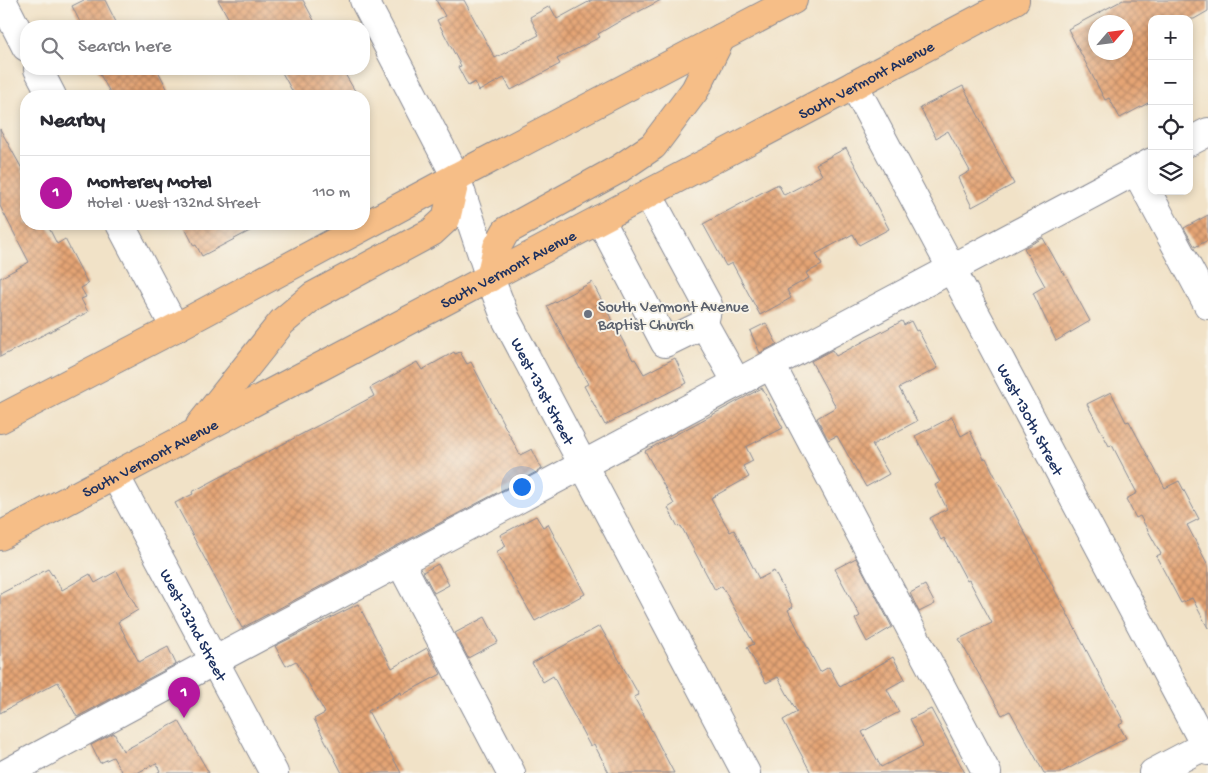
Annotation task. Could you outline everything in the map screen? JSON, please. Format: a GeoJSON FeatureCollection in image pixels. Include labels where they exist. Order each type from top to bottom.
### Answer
{"type":"FeatureCollection","features":[{"type":"Feature","properties":{"kind":"main road"},"geometry":{"type":"LineString","coordinates":[[370,223],[793,0]]}},
{"type":"Feature","properties":{"kind":"main road","name":"South Vermont Avenue"},"geometry":{"type":"LineString","coordinates":[[0,536],[1015,0]]}},
{"type":"Feature","properties":{"kind":"main road"},"geometry":{"type":"LineString","coordinates":[[490,278],[497,247],[506,231],[619,169],[653,146],[695,90],[721,38]]}},
{"type":"Feature","properties":{"kind":"main road"},"geometry":{"type":"LineString","coordinates":[[193,434],[282,322],[313,296],[432,232],[446,219],[456,177]]}},
{"type":"Feature","properties":{"kind":"main road"},"geometry":{"type":"LineString","coordinates":[[0,419],[357,230]]}},
{"type":"Feature","properties":{"kind":"street"},"geometry":{"type":"LineString","coordinates":[[2,0],[20,35]]}},
{"type":"Feature","properties":{"kind":"street","name":"West 131st Street"},"geometry":{"type":"LineString","coordinates":[[364,0],[456,177],[506,319],[746,773]]}},
{"type":"Feature","properties":{"kind":"street"},"geometry":{"type":"LineString","coordinates":[[41,75],[49,90]]}},
{"type":"Feature","properties":{"kind":"street","name":"West 130th Street"},"geometry":{"type":"LineString","coordinates":[[854,85],[1207,747]]}},
{"type":"Feature","properties":{"kind":"street"},"geometry":{"type":"LineString","coordinates":[[1193,140],[1208,132]]}},
{"type":"Feature","properties":{"kind":"street"},"geometry":{"type":"LineString","coordinates":[[7,773],[34,767],[214,661],[1144,166],[1208,305]]}},
{"type":"Feature","properties":{"kind":"street"},"geometry":{"type":"LineString","coordinates":[[648,194],[708,305],[704,324],[737,383]]}},
{"type":"Feature","properties":{"kind":"street"},"geometry":{"type":"LineString","coordinates":[[600,219],[666,343],[704,324]]}},
{"type":"Feature","properties":{"kind":"street"},"geometry":{"type":"LineString","coordinates":[[123,230],[175,328]]}},
{"type":"Feature","properties":{"kind":"street"},"geometry":{"type":"LineString","coordinates":[[771,365],[986,773]]}},
{"type":"Feature","properties":{"kind":"street","name":"West 132nd Street"},"geometry":{"type":"LineString","coordinates":[[116,475],[274,773]]}},
{"type":"Feature","properties":{"kind":"street"},"geometry":{"type":"LineString","coordinates":[[400,562],[511,773]]}},
{"type":"Feature","properties":{"kind":"street"},"geometry":{"type":"LineString","coordinates":[[1153,773],[1207,747]]}},
{"type":"Feature","properties":{"kind":"building"},"geometry":{"type":"Polygon","coordinates":[[[84,0],[105,0],[115,20],[79,20],[72,6],[84,0]]]}},
{"type":"Feature","properties":{"kind":"building"},"geometry":{"type":"Polygon","coordinates":[[[218,0],[303,0],[314,20],[230,20],[218,0]]]}},
{"type":"Feature","properties":{"kind":"building"},"geometry":{"type":"Polygon","coordinates":[[[436,0],[464,0],[495,58],[539,35],[530,17],[550,6],[557,19],[592,0],[661,0],[598,34],[600,37],[557,59],[560,64],[511,90],[504,78],[479,91],[475,82],[468,86],[458,67],[461,66],[437,20],[445,16],[436,0]]]}},
{"type":"Feature","properties":{"kind":"building"},"geometry":{"type":"Polygon","coordinates":[[[1123,0],[1208,0],[1208,11],[1194,19],[1193,15],[1148,15],[1148,103],[1120,118],[1109,98],[1105,100],[1068,29],[1088,18],[1088,60],[1133,60],[1133,15],[1095,15],[1123,0]]]}},
{"type":"Feature","properties":{"kind":"building"},"geometry":{"type":"Polygon","coordinates":[[[100,75],[160,75],[168,90],[109,90],[100,75]]]}},
{"type":"Feature","properties":{"kind":"building"},"geometry":{"type":"Polygon","coordinates":[[[283,75],[346,75],[354,90],[292,90],[283,75]]]}},
{"type":"Feature","properties":{"kind":"building"},"geometry":{"type":"Polygon","coordinates":[[[963,86],[1014,184],[972,207],[958,178],[970,171],[948,131],[936,138],[920,108],[963,86]]]}},
{"type":"Feature","properties":{"kind":"building"},"geometry":{"type":"Polygon","coordinates":[[[0,129],[20,165],[20,230],[50,230],[57,244],[65,239],[88,284],[81,288],[86,297],[81,299],[88,312],[0,357],[0,278],[29,262],[0,206],[0,129]]]}},
{"type":"Feature","properties":{"kind":"building"},"geometry":{"type":"Polygon","coordinates":[[[846,148],[889,229],[859,245],[853,234],[816,254],[822,265],[806,273],[809,278],[787,290],[791,298],[760,315],[732,263],[726,266],[703,224],[778,184],[784,195],[822,175],[816,164],[846,148]]]}},
{"type":"Feature","properties":{"kind":"building"},"geometry":{"type":"Polygon","coordinates":[[[1208,215],[1208,240],[1195,247],[1184,228],[1208,215]]]}},
{"type":"Feature","properties":{"kind":"building"},"geometry":{"type":"Polygon","coordinates":[[[186,230],[252,230],[202,256],[196,245],[194,246],[186,230]]]}},
{"type":"Feature","properties":{"kind":"building"},"geometry":{"type":"Polygon","coordinates":[[[1043,238],[1090,321],[1056,341],[1033,293],[1045,286],[1024,248],[1043,238]]]}},
{"type":"Feature","properties":{"kind":"building"},"geometry":{"type":"Polygon","coordinates":[[[592,282],[633,360],[635,359],[644,374],[675,358],[687,383],[605,425],[584,386],[588,384],[547,306],[592,282]]]}},
{"type":"Feature","properties":{"kind":"building"},"geometry":{"type":"Polygon","coordinates":[[[902,321],[904,325],[911,321],[916,331],[918,330],[938,368],[899,388],[917,421],[872,445],[889,474],[866,487],[837,436],[828,440],[817,418],[836,407],[811,361],[832,350],[836,356],[902,321]]]}},
{"type":"Feature","properties":{"kind":"building"},"geometry":{"type":"Polygon","coordinates":[[[766,323],[777,344],[760,353],[750,331],[766,323]]]}},
{"type":"Feature","properties":{"kind":"building"},"geometry":{"type":"Polygon","coordinates":[[[454,352],[455,354],[460,352],[467,364],[471,362],[520,455],[532,449],[542,469],[242,628],[175,503],[193,494],[192,492],[374,396],[370,388],[417,362],[422,370],[454,352]]]}},
{"type":"Feature","properties":{"kind":"building"},"geometry":{"type":"Polygon","coordinates":[[[762,388],[783,428],[746,447],[753,461],[743,466],[749,477],[711,498],[730,532],[734,530],[759,579],[774,571],[793,607],[788,610],[820,672],[829,667],[840,687],[893,657],[905,679],[887,689],[899,712],[862,732],[881,767],[923,746],[910,719],[931,709],[965,773],[811,773],[783,720],[797,712],[778,677],[766,683],[747,647],[754,644],[722,586],[715,590],[681,526],[678,527],[668,508],[674,504],[645,451],[762,388]]]}},
{"type":"Feature","properties":{"kind":"building"},"geometry":{"type":"Polygon","coordinates":[[[1111,392],[1126,422],[1129,421],[1165,488],[1179,481],[1199,519],[1187,525],[1208,565],[1208,628],[1192,598],[1181,603],[1156,556],[1161,554],[1140,516],[1136,518],[1126,499],[1137,493],[1112,445],[1109,446],[1087,404],[1111,392]]]}},
{"type":"Feature","properties":{"kind":"building"},"geometry":{"type":"Polygon","coordinates":[[[952,417],[961,436],[970,431],[984,459],[986,458],[1124,722],[1119,725],[1126,738],[1060,773],[1044,773],[1010,711],[1002,715],[959,639],[992,623],[969,580],[967,581],[944,538],[941,540],[930,518],[947,509],[935,485],[940,482],[915,436],[952,417]]]}},
{"type":"Feature","properties":{"kind":"building"},"geometry":{"type":"Polygon","coordinates":[[[536,516],[543,527],[548,524],[585,594],[535,621],[496,552],[506,546],[500,535],[536,516]]]}},
{"type":"Feature","properties":{"kind":"building"},"geometry":{"type":"Polygon","coordinates":[[[856,558],[892,627],[867,642],[855,619],[860,616],[835,569],[856,558]]]}},
{"type":"Feature","properties":{"kind":"building"},"geometry":{"type":"Polygon","coordinates":[[[438,564],[449,585],[434,593],[423,572],[438,564]]]}},
{"type":"Feature","properties":{"kind":"building"},"geometry":{"type":"Polygon","coordinates":[[[48,569],[62,590],[90,574],[95,583],[117,571],[138,610],[118,622],[139,662],[168,647],[176,664],[77,717],[58,682],[0,713],[0,594],[48,569]]]}},
{"type":"Feature","properties":{"kind":"building"},"geometry":{"type":"Polygon","coordinates":[[[925,585],[935,604],[919,612],[910,593],[925,585]]]}},
{"type":"Feature","properties":{"kind":"building"},"geometry":{"type":"Polygon","coordinates":[[[358,604],[392,668],[427,648],[441,674],[402,695],[401,692],[368,711],[401,773],[342,773],[314,719],[325,713],[296,661],[286,666],[275,646],[358,604]]]}},
{"type":"Feature","properties":{"kind":"building"},"geometry":{"type":"Polygon","coordinates":[[[485,617],[498,642],[468,658],[455,633],[485,617]]]}},
{"type":"Feature","properties":{"kind":"building"},"geometry":{"type":"Polygon","coordinates":[[[600,626],[639,695],[634,697],[674,773],[609,773],[594,744],[590,746],[553,676],[543,682],[532,663],[600,626]]]}},
{"type":"Feature","properties":{"kind":"building"},"geometry":{"type":"Polygon","coordinates":[[[179,721],[209,773],[157,773],[160,771],[156,763],[137,773],[122,773],[113,757],[100,763],[91,745],[114,733],[123,751],[179,721]]]}},
{"type":"Feature","properties":{"kind":"place","name":"South Vermont Avenue Baptist Church"},"geometry":{"type":"Point","coordinates":[588,314]}},
{"type":"Feature","properties":{"kind":"place","name":"Monterey Motel"},"geometry":{"type":"Point","coordinates":[184,718]}}]}
